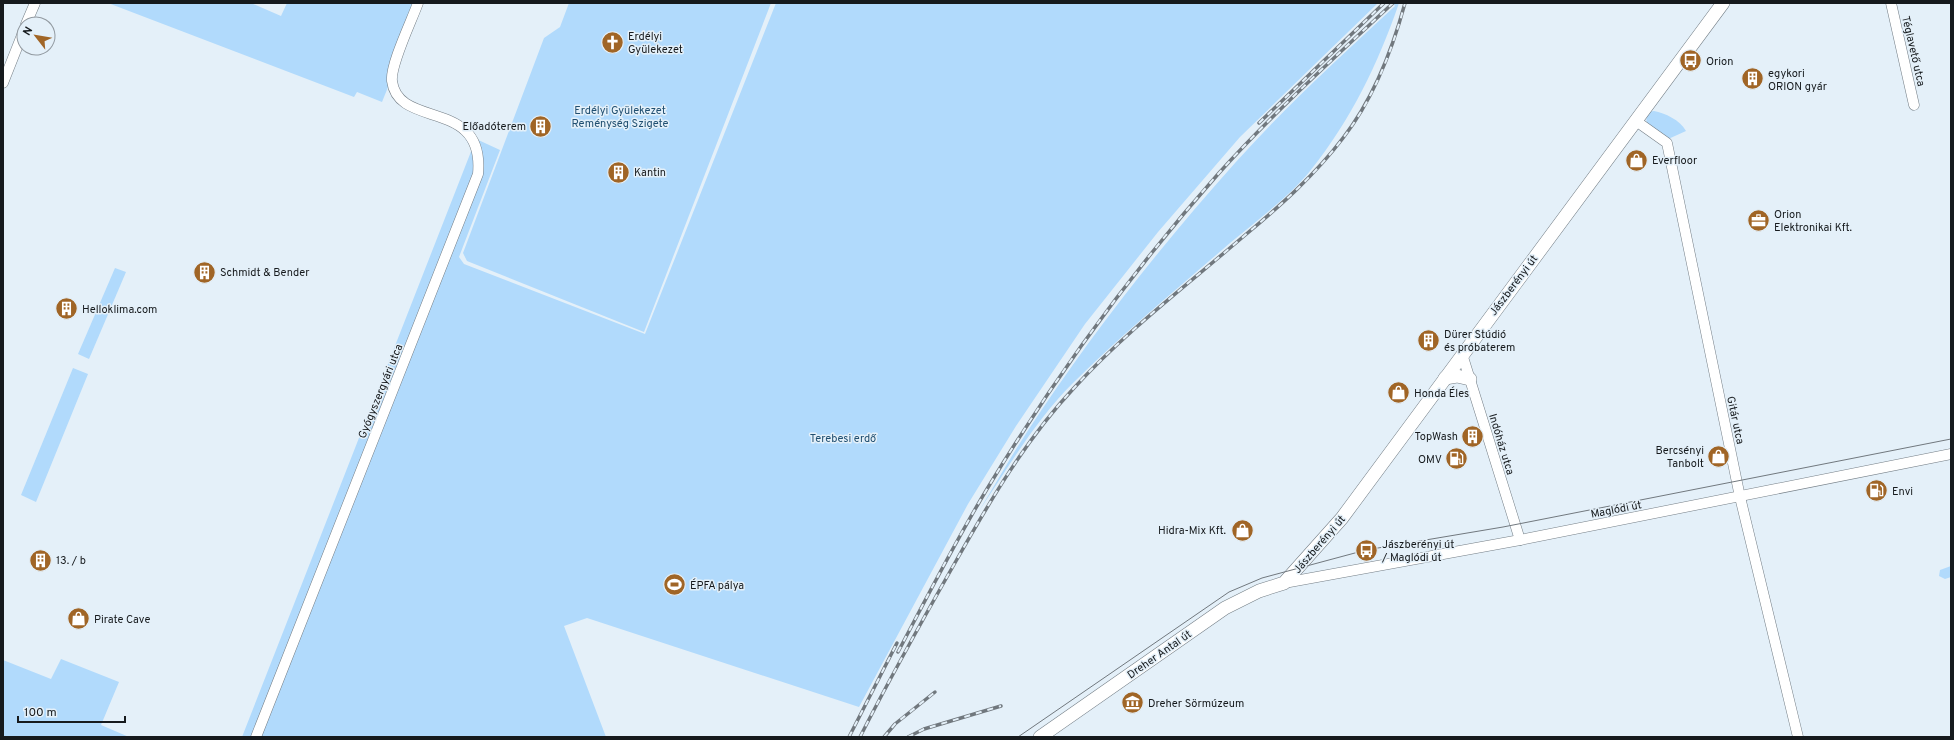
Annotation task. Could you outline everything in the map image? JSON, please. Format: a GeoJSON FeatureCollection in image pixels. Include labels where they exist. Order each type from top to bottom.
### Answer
{"type":"FeatureCollection","features":[{"type":"Feature","properties":{"kind":"main road","name":"Jászberényi út"},"geometry":{"type":"LineString","coordinates":[[1284,583],[1342,518],[1723,3]]}},
{"type":"Feature","properties":{"kind":"main road"},"geometry":{"type":"LineString","coordinates":[[1445,378],[1457,376],[1470,379]]}},
{"type":"Feature","properties":{"kind":"main road","name":"Dreher Antal út"},"geometry":{"type":"LineString","coordinates":[[1040,737],[1225,608],[1259,591],[1284,583]]}},
{"type":"Feature","properties":{"kind":"street"},"geometry":{"type":"LineString","coordinates":[[29,16],[35,3]]}},
{"type":"Feature","properties":{"kind":"street","name":"Gyógyszergyári utca"},"geometry":{"type":"LineString","coordinates":[[256,737],[478,174],[480,159],[476,145],[469,134],[460,126],[451,121],[411,106],[402,101],[395,92],[392,80],[394,66],[418,3]]}},
{"type":"Feature","properties":{"kind":"street","name":"Téglavető utca"},"geometry":{"type":"LineString","coordinates":[[1891,3],[1914,105]]}},
{"type":"Feature","properties":{"kind":"street"},"geometry":{"type":"LineString","coordinates":[[3,83],[16,50]]}},
{"type":"Feature","properties":{"kind":"street","name":"Gitár utca"},"geometry":{"type":"LineString","coordinates":[[1636,121],[1667,143],[1740,497],[1798,737]]}},
{"type":"Feature","properties":{"kind":"street","name":"Indóház utca"},"geometry":{"type":"LineString","coordinates":[[1462,354],[1520,540]]}},
{"type":"Feature","properties":{"kind":"street","name":"Maglódi út"},"geometry":{"type":"LineString","coordinates":[[1284,583],[1520,540],[1951,454]]}},
{"type":"Feature","properties":{"kind":"green space"},"geometry":{"type":"Polygon","coordinates":[[[108,3],[251,3],[281,16],[287,3],[422,3],[382,102],[357,92],[354,97],[108,3]]]}},
{"type":"Feature","properties":{"kind":"green space","name":"Erdélyi Gyülekezet Reménység Szigete"},"geometry":{"type":"Polygon","coordinates":[[[569,3],[771,3],[644,332],[467,261],[463,253],[544,38],[560,27],[569,3]]]}},
{"type":"Feature","properties":{"kind":"green space","name":"Terebesi erdő"},"geometry":{"type":"Polygon","coordinates":[[[776,3],[1378,3],[1240,137],[1158,232],[1085,324],[1016,426],[968,504],[859,707],[587,618],[564,626],[606,737],[242,737],[472,149],[461,132],[500,150],[459,257],[464,264],[645,334],[776,3]]]}},
{"type":"Feature","properties":{"kind":"green space"},"geometry":{"type":"Polygon","coordinates":[[[1393,3],[1399,3],[1382,48],[1362,91],[1351,112],[1325,152],[1310,171],[1293,190],[1110,347],[1072,384],[1034,429],[979,511],[1021,442],[1075,362],[1152,260],[1235,163],[1273,122],[1395,6],[1393,3]]]}},
{"type":"Feature","properties":{"kind":"green space"},"geometry":{"type":"Polygon","coordinates":[[[1654,111],[1663,113],[1672,118],[1686,131],[1666,140],[1653,132],[1648,126],[1647,117],[1648,112],[1654,111]]]}},
{"type":"Feature","properties":{"kind":"green space"},"geometry":{"type":"Polygon","coordinates":[[[115,268],[126,272],[89,359],[78,354],[115,268]]]}},
{"type":"Feature","properties":{"kind":"green space"},"geometry":{"type":"Polygon","coordinates":[[[73,368],[88,374],[36,502],[21,495],[73,368]]]}},
{"type":"Feature","properties":{"kind":"green space"},"geometry":{"type":"Polygon","coordinates":[[[1951,566],[1951,577],[1945,579],[1939,576],[1940,570],[1951,566]]]}},
{"type":"Feature","properties":{"kind":"green space"},"geometry":{"type":"Polygon","coordinates":[[[61,659],[119,682],[101,725],[129,737],[3,737],[3,660],[51,679],[61,659]]]}},
{"type":"Feature","properties":{"kind":"tram line"},"geometry":{"type":"LineString","coordinates":[[1018,737],[1229,592],[1262,578],[1366,550],[1503,527],[1951,439]]}},
{"type":"Feature","properties":{"kind":"railway"},"geometry":{"type":"LineString","coordinates":[[1259,123],[1384,3]]}},
{"type":"Feature","properties":{"kind":"railway"},"geometry":{"type":"LineString","coordinates":[[898,652],[941,570],[987,489],[1013,447],[1067,366],[1125,287],[1219,173],[1304,86],[1393,3]]}},
{"type":"Feature","properties":{"kind":"railway"},"geometry":{"type":"LineString","coordinates":[[860,737],[907,649],[982,516],[1010,471],[1040,428],[1074,388],[1135,328],[1284,202],[1321,165],[1354,123],[1373,90],[1388,56],[1405,3]]}},
{"type":"Feature","properties":{"kind":"railway"},"geometry":{"type":"LineString","coordinates":[[849,737],[897,643]]}},
{"type":"Feature","properties":{"kind":"railway"},"geometry":{"type":"LineString","coordinates":[[884,737],[895,724],[935,692]]}},
{"type":"Feature","properties":{"kind":"railway"},"geometry":{"type":"LineString","coordinates":[[908,737],[924,729],[1001,706]]}},
{"type":"Feature","properties":{"kind":"place","name":"Erdélyi Gyülekezet"},"geometry":{"type":"Point","coordinates":[613,42]}},
{"type":"Feature","properties":{"kind":"place","name":"Orion"},"geometry":{"type":"Point","coordinates":[1690,61]}},
{"type":"Feature","properties":{"kind":"place","name":"egykori ORION gyár"},"geometry":{"type":"Point","coordinates":[1752,79]}},
{"type":"Feature","properties":{"kind":"place","name":"Előadóterem"},"geometry":{"type":"Point","coordinates":[541,126]}},
{"type":"Feature","properties":{"kind":"place","name":"Everfloor"},"geometry":{"type":"Point","coordinates":[1636,160]}},
{"type":"Feature","properties":{"kind":"place","name":"Kantin"},"geometry":{"type":"Point","coordinates":[619,172]}},
{"type":"Feature","properties":{"kind":"place","name":"Orion Elektronikai Kft."},"geometry":{"type":"Point","coordinates":[1758,220]}},
{"type":"Feature","properties":{"kind":"place","name":"Schmidt & Bender"},"geometry":{"type":"Point","coordinates":[205,272]}},
{"type":"Feature","properties":{"kind":"place","name":"Helloklima.com"},"geometry":{"type":"Point","coordinates":[66,309]}},
{"type":"Feature","properties":{"kind":"place","name":"Dürer Stúdió és próbaterem"},"geometry":{"type":"Point","coordinates":[1429,340]}},
{"type":"Feature","properties":{"kind":"place","name":"Honda Éles"},"geometry":{"type":"Point","coordinates":[1398,393]}},
{"type":"Feature","properties":{"kind":"place","name":"TopWash"},"geometry":{"type":"Point","coordinates":[1473,436]}},
{"type":"Feature","properties":{"kind":"place","name":"Bercsényi Tanbolt"},"geometry":{"type":"Point","coordinates":[1719,456]}},
{"type":"Feature","properties":{"kind":"place","name":"OMV"},"geometry":{"type":"Point","coordinates":[1457,459]}},
{"type":"Feature","properties":{"kind":"place","name":"Envi"},"geometry":{"type":"Point","coordinates":[1876,491]}},
{"type":"Feature","properties":{"kind":"place","name":"Hidra-Mix Kft."},"geometry":{"type":"Point","coordinates":[1242,530]}},
{"type":"Feature","properties":{"kind":"place","name":"Jászberényi út / Maglódi út"},"geometry":{"type":"Point","coordinates":[1366,550]}},
{"type":"Feature","properties":{"kind":"place","name":"13. / b"},"geometry":{"type":"Point","coordinates":[41,560]}},
{"type":"Feature","properties":{"kind":"place","name":"ÉPFA pálya"},"geometry":{"type":"Point","coordinates":[675,585]}},
{"type":"Feature","properties":{"kind":"place","name":"Pirate Cave"},"geometry":{"type":"Point","coordinates":[78,619]}},
{"type":"Feature","properties":{"kind":"place","name":"Dreher Sörmúzeum"},"geometry":{"type":"Point","coordinates":[1132,703]}}]}
